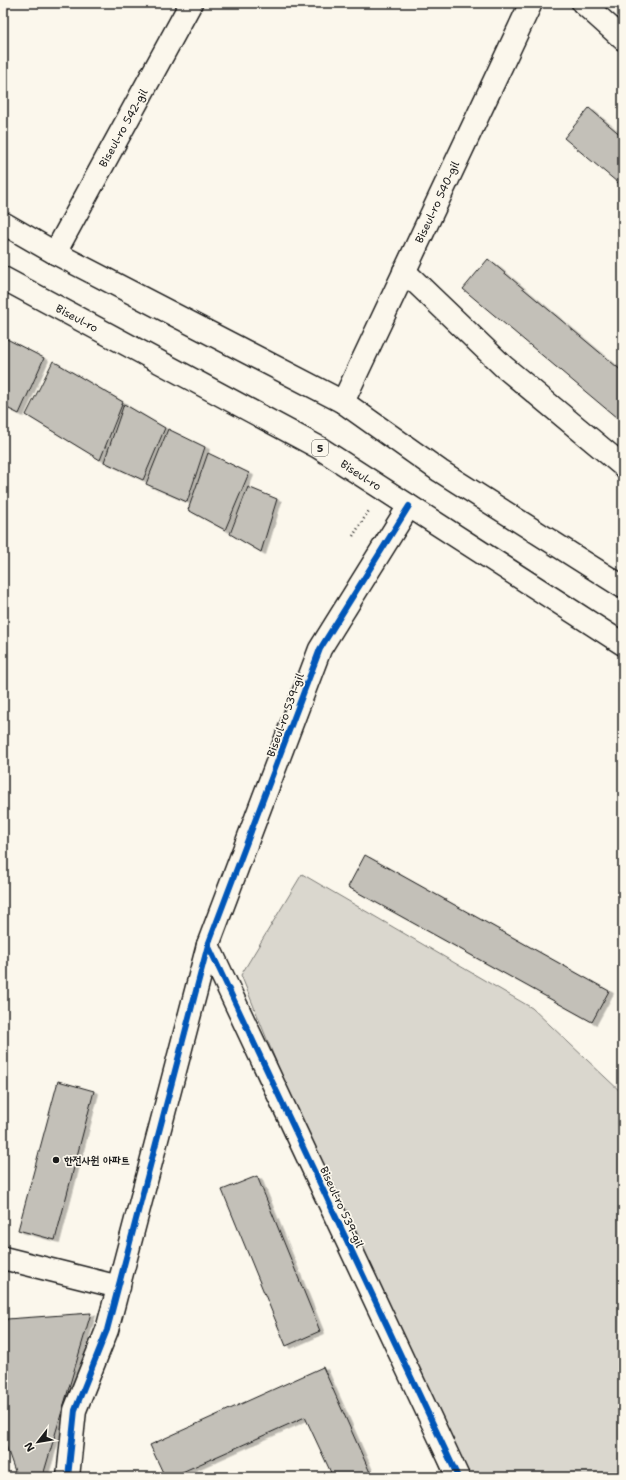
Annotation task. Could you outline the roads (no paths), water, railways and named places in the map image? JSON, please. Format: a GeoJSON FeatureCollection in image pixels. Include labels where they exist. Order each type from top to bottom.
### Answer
{"type":"FeatureCollection","features":[{"type":"Feature","properties":{"kind":"street","name":"Biseul-ro 542-gil"},"geometry":{"type":"LineString","coordinates":[[55,253],[191,3]]}},
{"type":"Feature","properties":{"kind":"street","name":"Biseul-ro 540-gil"},"geometry":{"type":"LineString","coordinates":[[343,402],[531,3]]}},
{"type":"Feature","properties":{"kind":"street"},"geometry":{"type":"LineString","coordinates":[[583,3],[623,39]]}},
{"type":"Feature","properties":{"kind":"street"},"geometry":{"type":"LineString","coordinates":[[3,223],[55,253],[343,402],[440,471],[623,587]]}},
{"type":"Feature","properties":{"kind":"street"},"geometry":{"type":"LineString","coordinates":[[404,272],[503,366],[623,466]]}},
{"type":"Feature","properties":{"kind":"street","name":"Biseul-ro"},"geometry":{"type":"LineString","coordinates":[[3,278],[318,447],[623,644]]}},
{"type":"Feature","properties":{"kind":"street","name":"Biseul-ro 539-gil"},"geometry":{"type":"LineString","coordinates":[[68,1477],[75,1410],[107,1330],[208,945],[320,649],[409,506]]}},
{"type":"Feature","properties":{"kind":"street","name":"Biseul-ro 539-gil"},"geometry":{"type":"LineString","coordinates":[[208,945],[458,1477]]}},
{"type":"Feature","properties":{"kind":"street"},"geometry":{"type":"LineString","coordinates":[[3,1258],[119,1288]]}},
{"type":"Feature","properties":{"kind":"place","name":"한전사원 아파트"},"geometry":{"type":"Point","coordinates":[56,1160]}}]}
